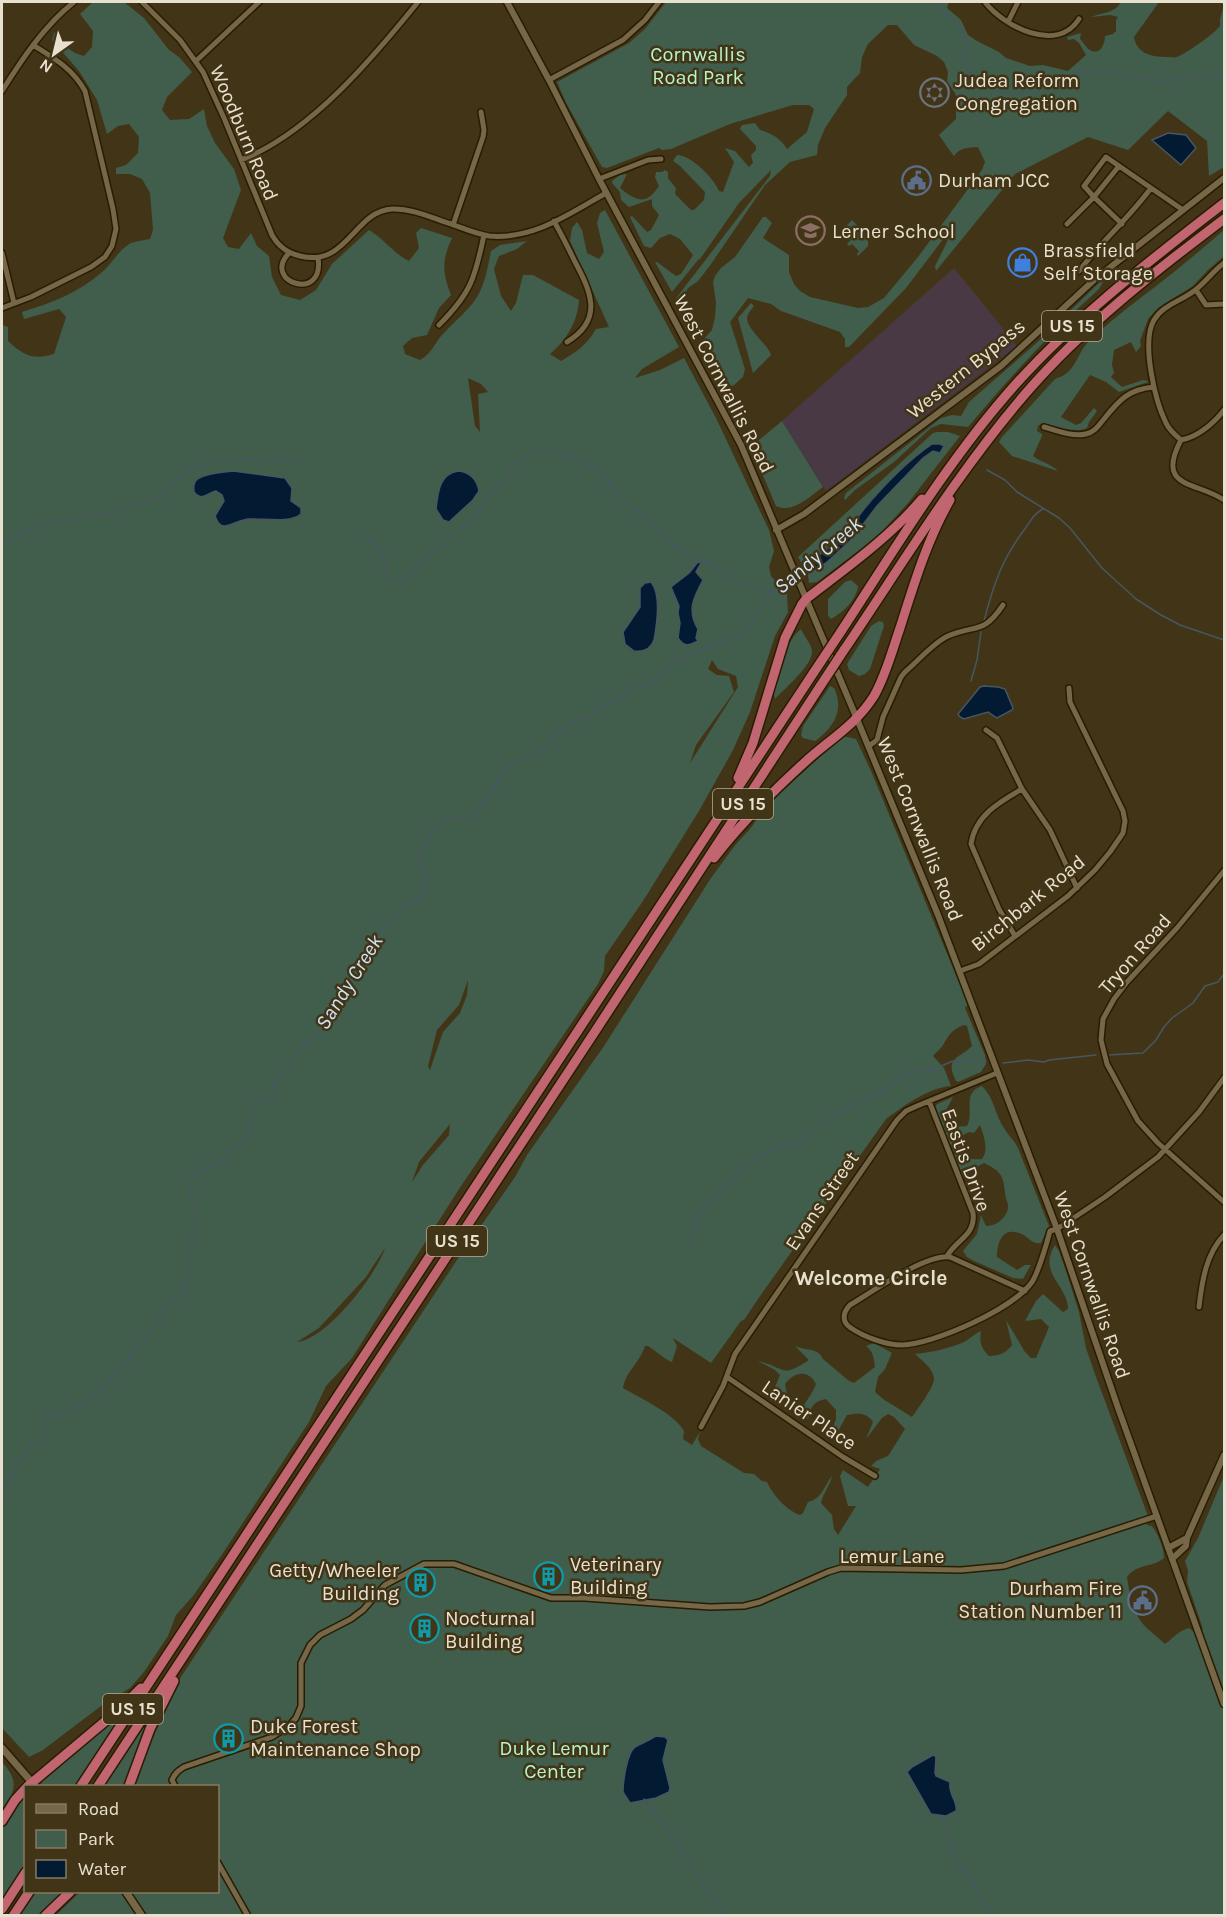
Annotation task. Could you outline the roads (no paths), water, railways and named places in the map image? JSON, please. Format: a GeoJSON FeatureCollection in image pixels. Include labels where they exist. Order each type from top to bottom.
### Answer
{"type":"FeatureCollection","features":[{"type":"Feature","properties":{"kind":"highway","name":"US 15"},"geometry":{"type":"LineString","coordinates":[[82,1785],[957,458],[1015,386],[1064,334],[1126,279],[1224,203]]}},
{"type":"Feature","properties":{"kind":"highway","name":"US 15"},"geometry":{"type":"LineString","coordinates":[[99,1785],[957,480],[1025,394],[1078,339],[1140,285],[1224,219]]}},
{"type":"Feature","properties":{"kind":"highway"},"geometry":{"type":"LineString","coordinates":[[732,797],[753,743],[784,638],[806,599],[906,518],[957,458]]}},
{"type":"Feature","properties":{"kind":"highway"},"geometry":{"type":"LineString","coordinates":[[666,922],[730,838],[753,812],[806,761],[857,719],[874,695],[884,675],[921,563],[940,518],[953,495],[957,480]]}},
{"type":"Feature","properties":{"kind":"highway"},"geometry":{"type":"LineString","coordinates":[[31,1785],[140,1689],[184,1631]]}},
{"type":"Feature","properties":{"kind":"highway"},"geometry":{"type":"LineString","coordinates":[[129,1785],[150,1729],[175,1679],[180,1662]]}},
{"type":"Feature","properties":{"kind":"highway"},"geometry":{"type":"LineString","coordinates":[[2,1821],[15,1800],[24,1792]]}},
{"type":"Feature","properties":{"kind":"highway"},"geometry":{"type":"LineString","coordinates":[[2,1909],[24,1875]]}},
{"type":"Feature","properties":{"kind":"highway"},"geometry":{"type":"LineString","coordinates":[[13,1916],[28,1893]]}},
{"type":"Feature","properties":{"kind":"highway"},"geometry":{"type":"LineString","coordinates":[[45,1916],[69,1893]]}},
{"type":"Feature","properties":{"kind":"main road"},"geometry":{"type":"LineString","coordinates":[[2,1748],[29,1785]]}},
{"type":"Feature","properties":{"kind":"main road"},"geometry":{"type":"LineString","coordinates":[[127,1893],[142,1916]]}},
{"type":"Feature","properties":{"kind":"street"},"geometry":{"type":"LineString","coordinates":[[2,91],[33,45],[57,17],[74,2]]}},
{"type":"Feature","properties":{"kind":"street","name":"Woodburn Road"},"geometry":{"type":"LineString","coordinates":[[142,2],[175,34],[196,61],[212,88],[272,235],[289,253]]}},
{"type":"Feature","properties":{"kind":"street"},"geometry":{"type":"LineString","coordinates":[[196,61],[259,2]]}},
{"type":"Feature","properties":{"kind":"street"},"geometry":{"type":"LineString","coordinates":[[241,160],[276,144],[311,117],[370,58],[418,2]]}},
{"type":"Feature","properties":{"kind":"street","name":"West Cornwallis Road"},"geometry":{"type":"LineString","coordinates":[[507,2],[741,446],[857,719],[960,971],[1057,1229],[1224,1704]]}},
{"type":"Feature","properties":{"kind":"street"},"geometry":{"type":"LineString","coordinates":[[549,80],[622,40],[645,20],[658,2]]}},
{"type":"Feature","properties":{"kind":"street"},"geometry":{"type":"LineString","coordinates":[[985,2],[996,14],[1008,22],[1032,33],[1052,35],[1069,30],[1079,19]]}},
{"type":"Feature","properties":{"kind":"street"},"geometry":{"type":"LineString","coordinates":[[1008,22],[1018,2]]}},
{"type":"Feature","properties":{"kind":"street"},"geometry":{"type":"LineString","coordinates":[[2,308],[96,265],[112,246],[116,229],[84,92],[78,79],[64,64],[33,45]]}},
{"type":"Feature","properties":{"kind":"street"},"geometry":{"type":"LineString","coordinates":[[453,225],[483,137],[481,112]]}},
{"type":"Feature","properties":{"kind":"street"},"geometry":{"type":"LineString","coordinates":[[1122,224],[1083,186],[1106,157],[1183,210]]}},
{"type":"Feature","properties":{"kind":"street"},"geometry":{"type":"LineString","coordinates":[[599,179],[648,160],[662,159]]}},
{"type":"Feature","properties":{"kind":"street"},"geometry":{"type":"LineString","coordinates":[[1066,224],[1094,197],[1119,166]]}},
{"type":"Feature","properties":{"kind":"street","name":"Western Bypass"},"geometry":{"type":"LineString","coordinates":[[776,530],[804,514],[1001,366],[1094,280],[1224,178]]}},
{"type":"Feature","properties":{"kind":"street"},"geometry":{"type":"LineString","coordinates":[[1079,271],[1093,252],[1122,224],[1151,188]]}},
{"type":"Feature","properties":{"kind":"street"},"geometry":{"type":"LineString","coordinates":[[318,258],[319,270],[315,278],[308,283],[299,285],[287,279],[283,272],[282,264],[289,253],[306,258],[318,258],[336,251],[368,220],[388,210],[414,212],[484,235],[523,235],[606,193]]}},
{"type":"Feature","properties":{"kind":"street"},"geometry":{"type":"LineString","coordinates":[[554,221],[588,286],[591,301],[586,324],[575,337],[567,342]]}},
{"type":"Feature","properties":{"kind":"street"},"geometry":{"type":"LineString","coordinates":[[439,325],[468,292],[477,269],[484,235]]}},
{"type":"Feature","properties":{"kind":"street"},"geometry":{"type":"LineString","coordinates":[[2,253],[14,303]]}},
{"type":"Feature","properties":{"kind":"street"},"geometry":{"type":"LineString","coordinates":[[1181,440],[1166,424],[1154,387],[1148,342],[1153,322],[1160,313],[1179,298],[1196,290],[1224,263]]}},
{"type":"Feature","properties":{"kind":"street"},"geometry":{"type":"LineString","coordinates":[[1196,290],[1206,305],[1224,304]]}},
{"type":"Feature","properties":{"kind":"street"},"geometry":{"type":"LineString","coordinates":[[1044,427],[1072,434],[1086,434],[1095,430],[1128,393],[1154,387]]}},
{"type":"Feature","properties":{"kind":"street"},"geometry":{"type":"LineString","coordinates":[[1181,440],[1205,428],[1224,410]]}},
{"type":"Feature","properties":{"kind":"street"},"geometry":{"type":"LineString","coordinates":[[1181,440],[1172,459],[1177,477],[1187,485],[1224,500]]}},
{"type":"Feature","properties":{"kind":"street"},"geometry":{"type":"LineString","coordinates":[[868,746],[877,740],[883,717],[905,672],[947,636],[987,625],[1003,605]]}},
{"type":"Feature","properties":{"kind":"street","name":"Birchbark Road"},"geometry":{"type":"LineString","coordinates":[[960,971],[979,963],[1077,888],[1119,841],[1123,833],[1125,821],[1118,797],[1070,702],[1069,688]]}},
{"type":"Feature","properties":{"kind":"street"},"geometry":{"type":"LineString","coordinates":[[986,730],[997,738],[1022,789],[1050,830],[1077,888]]}},
{"type":"Feature","properties":{"kind":"street"},"geometry":{"type":"LineString","coordinates":[[1015,936],[999,909],[971,844],[973,835],[990,809],[1022,789]]}},
{"type":"Feature","properties":{"kind":"street","name":"Tryon Road"},"geometry":{"type":"LineString","coordinates":[[1224,872],[1184,921],[1126,982],[1114,999],[1103,1019],[1102,1047],[1107,1064],[1138,1121],[1165,1149],[1224,1202]]}},
{"type":"Feature","properties":{"kind":"street","name":"Evans Street"},"geometry":{"type":"LineString","coordinates":[[701,1427],[727,1377],[735,1354],[894,1125],[906,1111],[997,1073]]}},
{"type":"Feature","properties":{"kind":"street"},"geometry":{"type":"LineString","coordinates":[[1025,1291],[947,1256],[936,1257],[850,1305],[844,1315],[844,1321],[863,1335],[890,1344],[905,1345],[925,1342],[969,1324],[1014,1300],[1025,1291],[1034,1278],[1050,1231],[1057,1229],[1146,1167],[1199,1112],[1224,1078]]}},
{"type":"Feature","properties":{"kind":"street","name":"Eastis Drive"},"geometry":{"type":"LineString","coordinates":[[929,1101],[973,1213],[974,1222],[970,1232],[951,1249],[947,1256]]}},
{"type":"Feature","properties":{"kind":"street"},"geometry":{"type":"LineString","coordinates":[[1199,1306],[1207,1264],[1215,1246],[1224,1235]]}},
{"type":"Feature","properties":{"kind":"street","name":"Lanier Place"},"geometry":{"type":"LineString","coordinates":[[727,1377],[843,1457],[875,1476]]}},
{"type":"Feature","properties":{"kind":"street"},"geometry":{"type":"LineString","coordinates":[[1172,1559],[1186,1546],[1187,1538],[1224,1455]]}},
{"type":"Feature","properties":{"kind":"street","name":"Lemur Lane"},"geometry":{"type":"LineString","coordinates":[[174,1785],[173,1777],[184,1767],[272,1737],[289,1726],[299,1714],[302,1706],[301,1664],[304,1654],[313,1641],[363,1610],[385,1585],[424,1564],[454,1564],[551,1598],[585,1598],[710,1607],[744,1606],[760,1602],[841,1568],[961,1570],[1004,1566],[1157,1516]]}},
{"type":"Feature","properties":{"kind":"street"},"geometry":{"type":"LineString","coordinates":[[1168,1548],[1187,1538]]}},
{"type":"Feature","properties":{"kind":"street"},"geometry":{"type":"LineString","coordinates":[[219,1865],[248,1916]]}},
{"type":"Feature","properties":{"kind":"water"},"geometry":{"type":"Polygon","coordinates":[[[1168,133],[1186,135],[1196,148],[1181,165],[1152,140],[1168,133]]]}},
{"type":"Feature","properties":{"kind":"water"},"geometry":{"type":"Polygon","coordinates":[[[932,444],[944,446],[940,453],[933,451],[923,458],[877,506],[852,539],[826,563],[791,585],[790,580],[797,573],[847,532],[879,491],[896,474],[932,444]]]}},
{"type":"Feature","properties":{"kind":"water"},"geometry":{"type":"Polygon","coordinates":[[[233,471],[285,478],[292,488],[291,501],[301,508],[301,514],[290,519],[248,519],[225,526],[221,525],[215,516],[224,501],[222,495],[216,491],[205,496],[197,495],[194,492],[194,485],[197,479],[206,475],[233,471]]]}},
{"type":"Feature","properties":{"kind":"water"},"geometry":{"type":"Polygon","coordinates":[[[458,471],[472,477],[479,491],[473,500],[449,522],[443,520],[436,509],[438,497],[443,480],[458,471]]]}},
{"type":"Feature","properties":{"kind":"water"},"geometry":{"type":"Polygon","coordinates":[[[698,562],[701,563],[696,572],[703,580],[696,593],[692,610],[698,629],[696,638],[698,641],[687,645],[678,638],[679,606],[671,587],[689,573],[698,562]]]}},
{"type":"Feature","properties":{"kind":"water"},"geometry":{"type":"Polygon","coordinates":[[[651,582],[657,601],[654,640],[646,649],[634,651],[625,644],[623,632],[640,607],[640,588],[645,583],[651,582]]]}},
{"type":"Feature","properties":{"kind":"water"},"geometry":{"type":"Polygon","coordinates":[[[980,687],[1005,689],[1012,710],[997,718],[988,712],[964,719],[960,717],[958,714],[980,687]]]}},
{"type":"Feature","properties":{"kind":"water"},"geometry":{"type":"Polygon","coordinates":[[[656,1736],[665,1737],[668,1740],[663,1760],[669,1792],[656,1798],[630,1803],[623,1792],[630,1755],[635,1747],[656,1736]]]}},
{"type":"Feature","properties":{"kind":"water"},"geometry":{"type":"Polygon","coordinates":[[[933,1755],[936,1757],[936,1776],[950,1782],[950,1791],[956,1804],[956,1811],[946,1816],[931,1814],[907,1772],[933,1755]]]}},
{"type":"Feature","properties":{"kind":"waterway"},"geometry":{"type":"LineString","coordinates":[[936,2],[962,32],[968,46],[962,56],[971,73],[978,80],[1006,93],[1025,93],[1042,86],[1046,91],[1060,81],[1088,69],[1163,81],[1189,78],[1200,74],[1214,75],[1224,79]]}},
{"type":"Feature","properties":{"kind":"waterway"},"geometry":{"type":"LineString","coordinates":[[367,536],[385,559],[386,575],[402,581],[473,517],[499,485],[509,478],[509,468],[528,454],[551,451],[572,457],[599,470],[623,500],[651,522],[663,537],[678,549],[713,566],[732,581],[772,592]]}},
{"type":"Feature","properties":{"kind":"waterway"},"geometry":{"type":"LineString","coordinates":[[2,543],[42,525],[84,516],[111,514],[160,497],[183,473],[212,460],[280,458],[296,463]]}},
{"type":"Feature","properties":{"kind":"waterway","name":"Sandy Creek"},"geometry":{"type":"LineString","coordinates":[[987,470],[1059,518],[1070,528],[1102,568],[1136,599],[1180,625],[1224,640]]}},
{"type":"Feature","properties":{"kind":"waterway"},"geometry":{"type":"LineString","coordinates":[[984,621],[1004,562],[1032,518],[1043,509]]}},
{"type":"Feature","properties":{"kind":"waterway"},"geometry":{"type":"LineString","coordinates":[[690,571],[697,558]]}},
{"type":"Feature","properties":{"kind":"waterway","name":"Sandy Creek"},"geometry":{"type":"LineString","coordinates":[[2,1491],[31,1445],[41,1443],[48,1416],[72,1409],[87,1402],[100,1392],[127,1365],[133,1350],[150,1334],[164,1310],[184,1292],[188,1248],[197,1224],[191,1181],[197,1172],[223,1161],[229,1149],[244,1142],[252,1131],[249,1120],[254,1102],[272,1096],[276,1091],[273,1083],[285,1072],[302,1046],[320,1032],[323,1016],[342,996],[355,970],[367,957],[379,931],[399,916],[405,904],[415,902],[426,891],[426,875],[417,863],[420,851],[434,826],[447,818],[469,818],[487,798],[508,768],[521,758],[543,749],[559,731],[567,729],[573,721],[589,717],[609,702],[625,696],[631,688],[652,682],[676,660],[739,635],[755,618],[776,588],[792,581]]}},
{"type":"Feature","properties":{"kind":"waterway"},"geometry":{"type":"LineString","coordinates":[[971,681],[981,632]]}},
{"type":"Feature","properties":{"kind":"waterway"},"geometry":{"type":"LineString","coordinates":[[1108,1055],[1143,1053],[1172,1018],[1193,1003],[1205,986],[1218,982],[1224,974]]}},
{"type":"Feature","properties":{"kind":"waterway"},"geometry":{"type":"LineString","coordinates":[[1003,1063],[1028,1060],[1044,1062],[1096,1055]]}},
{"type":"Feature","properties":{"kind":"waterway"},"geometry":{"type":"LineString","coordinates":[[689,1242],[696,1220],[702,1211],[744,1166],[754,1159],[803,1139],[835,1113],[893,1085],[915,1069],[927,1072],[953,1061],[986,1061]]}},
{"type":"Feature","properties":{"kind":"waterway"},"geometry":{"type":"LineString","coordinates":[[644,1799],[680,1846],[726,1916]]}},
{"type":"Feature","properties":{"kind":"waterway"},"geometry":{"type":"LineString","coordinates":[[942,1817],[961,1868],[975,1886],[987,1910],[996,1916]]}},
{"type":"Feature","properties":{"kind":"place","name":"Judea Reform Congregation"},"geometry":{"type":"Point","coordinates":[934,92]}},
{"type":"Feature","properties":{"kind":"place","name":"Durham JCC"},"geometry":{"type":"Point","coordinates":[917,180]}},
{"type":"Feature","properties":{"kind":"place","name":"Lerner School"},"geometry":{"type":"Point","coordinates":[811,231]}},
{"type":"Feature","properties":{"kind":"place","name":"Brassfield Self Storage"},"geometry":{"type":"Point","coordinates":[1022,262]}},
{"type":"Feature","properties":{"kind":"place","name":"Veterinary Building"},"geometry":{"type":"Point","coordinates":[549,1576]}},
{"type":"Feature","properties":{"kind":"place","name":"Getty/Wheeler Building"},"geometry":{"type":"Point","coordinates":[420,1582]}},
{"type":"Feature","properties":{"kind":"place","name":"Durham Fire Station Number 11"},"geometry":{"type":"Point","coordinates":[1143,1600]}},
{"type":"Feature","properties":{"kind":"place","name":"Nocturnal Building"},"geometry":{"type":"Point","coordinates":[424,1629]}},
{"type":"Feature","properties":{"kind":"place","name":"Duke Forest Maintenance Shop"},"geometry":{"type":"Point","coordinates":[229,1738]}},
{"type":"Feature","properties":{"kind":"district","name":"Welcome Circle"},"geometry":{"type":"Point","coordinates":[871,1278]}},
{"type":"Feature","properties":{"kind":"park label","name":"Cornwallis Road Park"},"geometry":{"type":"Point","coordinates":[698,66]}},
{"type":"Feature","properties":{"kind":"park label","name":"Duke Lemur Center"},"geometry":{"type":"Point","coordinates":[554,1760]}}]}
